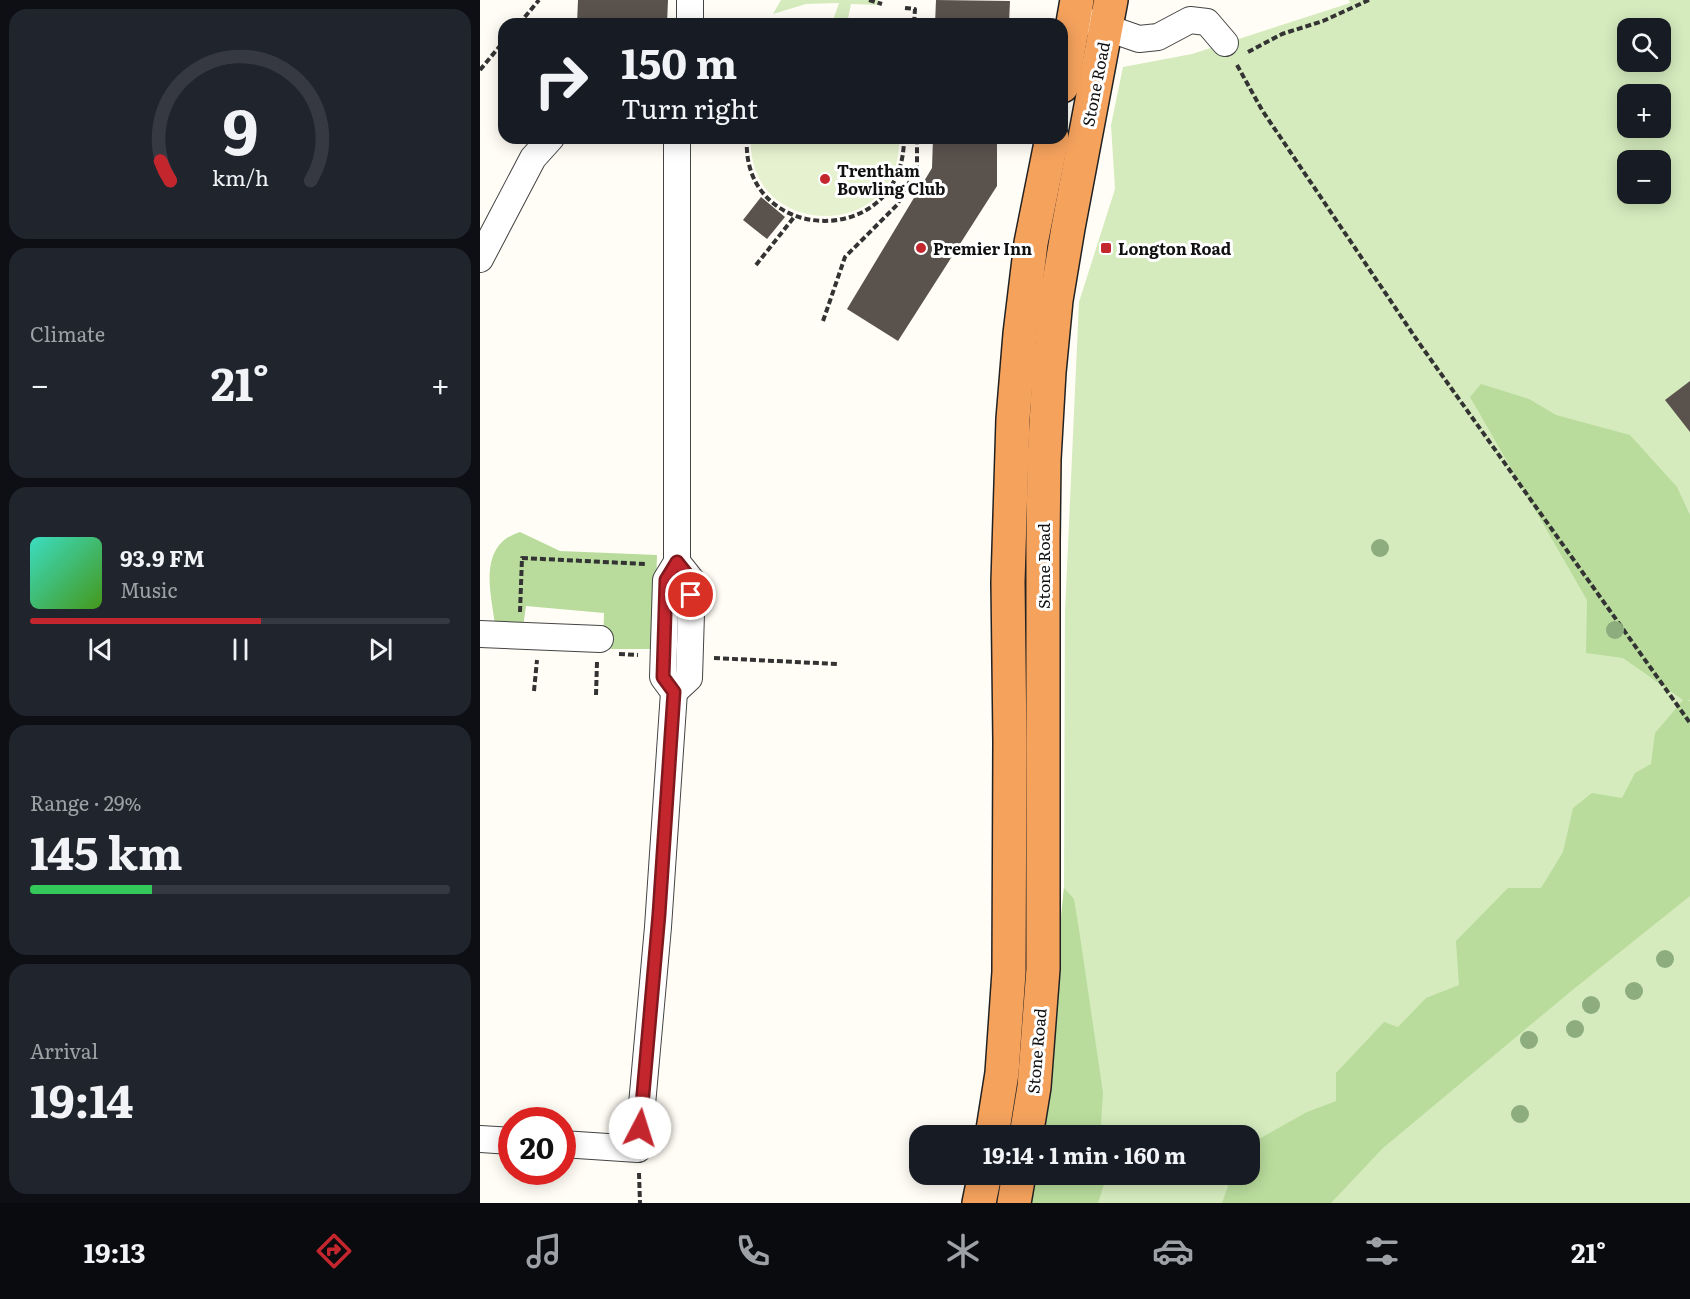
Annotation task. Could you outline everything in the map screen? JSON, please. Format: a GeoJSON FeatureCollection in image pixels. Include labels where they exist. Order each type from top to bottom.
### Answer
{"type":"FeatureCollection","features":[{"type":"Feature","properties":{"kind":"highway","name":"Stone Road"},"geometry":{"type":"LineString","coordinates":[[1068,53],[1076,9]]}},
{"type":"Feature","properties":{"kind":"highway","name":"Stone Road"},"geometry":{"type":"LineString","coordinates":[[1028,1125],[1034,1087],[1043,969],[1043,541],[1044,459],[1049,372],[1056,300],[1068,228],[1109,13]]}},
{"type":"Feature","properties":{"kind":"highway","name":"Stone Road"},"geometry":{"type":"LineString","coordinates":[[994,1125],[1002,1073],[1009,972],[1008,582],[1013,419],[1031,243],[1051,144]]}},
{"type":"Feature","properties":{"kind":"highway"},"geometry":{"type":"LineString","coordinates":[[979,1203],[983,1185]]}},
{"type":"Feature","properties":{"kind":"highway"},"geometry":{"type":"LineString","coordinates":[[1014,1203],[1017,1185]]}},
{"type":"Feature","properties":{"kind":"lane"},"geometry":{"type":"LineString","coordinates":[[690,0],[690,18]]}},
{"type":"Feature","properties":{"kind":"lane"},"geometry":{"type":"LineString","coordinates":[[1076,9],[1109,13],[1139,39],[1158,37],[1190,20],[1208,22],[1225,43]]}},
{"type":"Feature","properties":{"kind":"lane"},"geometry":{"type":"LineString","coordinates":[[480,259],[533,158],[546,144]]}},
{"type":"Feature","properties":{"kind":"lane"},"geometry":{"type":"LineString","coordinates":[[576,1145],[638,1149],[658,927],[674,692],[689,678],[692,581],[677,562],[677,144]]}},
{"type":"Feature","properties":{"kind":"lane"},"geometry":{"type":"LineString","coordinates":[[480,634],[528,643],[598,646]]}},
{"type":"Feature","properties":{"kind":"lane"},"geometry":{"type":"LineString","coordinates":[[480,1139],[498,1140]]}},
{"type":"Feature","properties":{"kind":"path"},"geometry":{"type":"LineString","coordinates":[[524,18],[539,0]]}},
{"type":"Feature","properties":{"kind":"path"},"geometry":{"type":"LineString","coordinates":[[869,0],[882,4]]}},
{"type":"Feature","properties":{"kind":"path"},"geometry":{"type":"LineString","coordinates":[[1225,43],[1239,54],[1247,53],[1282,34],[1323,21],[1368,0]]}},
{"type":"Feature","properties":{"kind":"path"},"geometry":{"type":"LineString","coordinates":[[905,8],[915,9],[914,18]]}},
{"type":"Feature","properties":{"kind":"path"},"geometry":{"type":"LineString","coordinates":[[1225,43],[1262,110],[1419,343],[1690,723]]}},
{"type":"Feature","properties":{"kind":"path"},"geometry":{"type":"LineString","coordinates":[[480,70],[498,48]]}},
{"type":"Feature","properties":{"kind":"path"},"geometry":{"type":"LineString","coordinates":[[748,144],[749,162],[760,187],[772,201],[795,216],[818,222],[836,221],[856,216],[870,208],[889,190],[898,176],[904,144]]}},
{"type":"Feature","properties":{"kind":"path"},"geometry":{"type":"LineString","coordinates":[[823,321],[845,257],[897,205],[917,168],[917,144]]}},
{"type":"Feature","properties":{"kind":"path"},"geometry":{"type":"LineString","coordinates":[[756,265],[795,216]]}},
{"type":"Feature","properties":{"kind":"path"},"geometry":{"type":"LineString","coordinates":[[534,691],[522,558],[650,564]]}},
{"type":"Feature","properties":{"kind":"path"},"geometry":{"type":"LineString","coordinates":[[596,695],[598,646]]}},
{"type":"Feature","properties":{"kind":"green space"},"geometry":{"type":"Polygon","coordinates":[[[781,0],[878,0],[878,5],[851,4],[848,18],[834,18],[839,3],[806,4],[773,14],[781,0]]]}},
{"type":"Feature","properties":{"kind":"green space"},"geometry":{"type":"Polygon","coordinates":[[[1349,0],[1690,0],[1690,1203],[1031,1203],[1033,1185],[1260,1185],[1260,1125],[1040,1125],[1064,888],[1065,612],[1079,302],[1115,189],[1111,125],[1123,67],[1192,54],[1350,3],[1349,0]]]}},
{"type":"Feature","properties":{"kind":"green space","name":"Trentham Bowling Club"},"geometry":{"type":"Polygon","coordinates":[[[752,144],[898,144],[894,172],[877,197],[853,211],[825,216],[797,211],[773,196],[756,172],[752,144]]]}},
{"type":"Feature","properties":{"kind":"green space"},"geometry":{"type":"Polygon","coordinates":[[[1481,384],[1529,399],[1556,415],[1630,435],[1677,487],[1690,515],[1690,700],[1687,700],[1690,701],[1690,896],[1570,992],[1383,1148],[1331,1203],[1222,1203],[1228,1185],[1260,1185],[1260,1138],[1307,1112],[1336,1101],[1336,1073],[1384,1022],[1398,1027],[1426,998],[1459,985],[1456,941],[1508,888],[1541,888],[1563,852],[1573,808],[1592,793],[1622,798],[1635,773],[1651,764],[1655,733],[1683,700],[1623,658],[1586,653],[1587,600],[1470,397],[1481,384]]]}},
{"type":"Feature","properties":{"kind":"green space"},"geometry":{"type":"Polygon","coordinates":[[[520,532],[560,551],[657,555],[654,649],[603,649],[604,613],[526,606],[523,627],[495,625],[490,592],[492,559],[496,549],[503,541],[520,532]]]}},
{"type":"Feature","properties":{"kind":"green space"},"geometry":{"type":"Polygon","coordinates":[[[1064,888],[1074,899],[1080,936],[1103,1093],[1101,1125],[1040,1125],[1064,888]]]}},
{"type":"Feature","properties":{"kind":"green space"},"geometry":{"type":"Polygon","coordinates":[[[1033,1185],[1104,1185],[1098,1203],[1031,1203],[1033,1185]]]}},
{"type":"Feature","properties":{"kind":"building"},"geometry":{"type":"Polygon","coordinates":[[[578,0],[668,0],[667,18],[577,18],[578,0]]]}},
{"type":"Feature","properties":{"kind":"building"},"geometry":{"type":"Polygon","coordinates":[[[936,0],[1010,1],[1009,18],[935,18],[936,0]]]}},
{"type":"Feature","properties":{"kind":"building","name":"Premier Inn"},"geometry":{"type":"Polygon","coordinates":[[[933,144],[997,144],[997,186],[898,341],[847,309],[932,168],[933,144]]]}},
{"type":"Feature","properties":{"kind":"building"},"geometry":{"type":"Polygon","coordinates":[[[761,197],[785,217],[767,239],[743,220],[761,197]]]}},
{"type":"Feature","properties":{"kind":"building"},"geometry":{"type":"Polygon","coordinates":[[[1690,381],[1690,432],[1665,400],[1690,381]]]}},
{"type":"Feature","properties":{"kind":"place","name":"Trentham Bowling Club"},"geometry":{"type":"Point","coordinates":[825,179]}},
{"type":"Feature","properties":{"kind":"place","name":"Premier Inn"},"geometry":{"type":"Point","coordinates":[921,248]}},
{"type":"Feature","properties":{"kind":"place","name":"Longton Road"},"geometry":{"type":"Point","coordinates":[1106,248]}},
{"type":"Feature","properties":{"kind":"route"},"geometry":{"type":"LineString","coordinates":[[640,1128],[659,914],[674,692],[663,677],[666,580],[677,562],[692,581],[691,595]]}}]}
